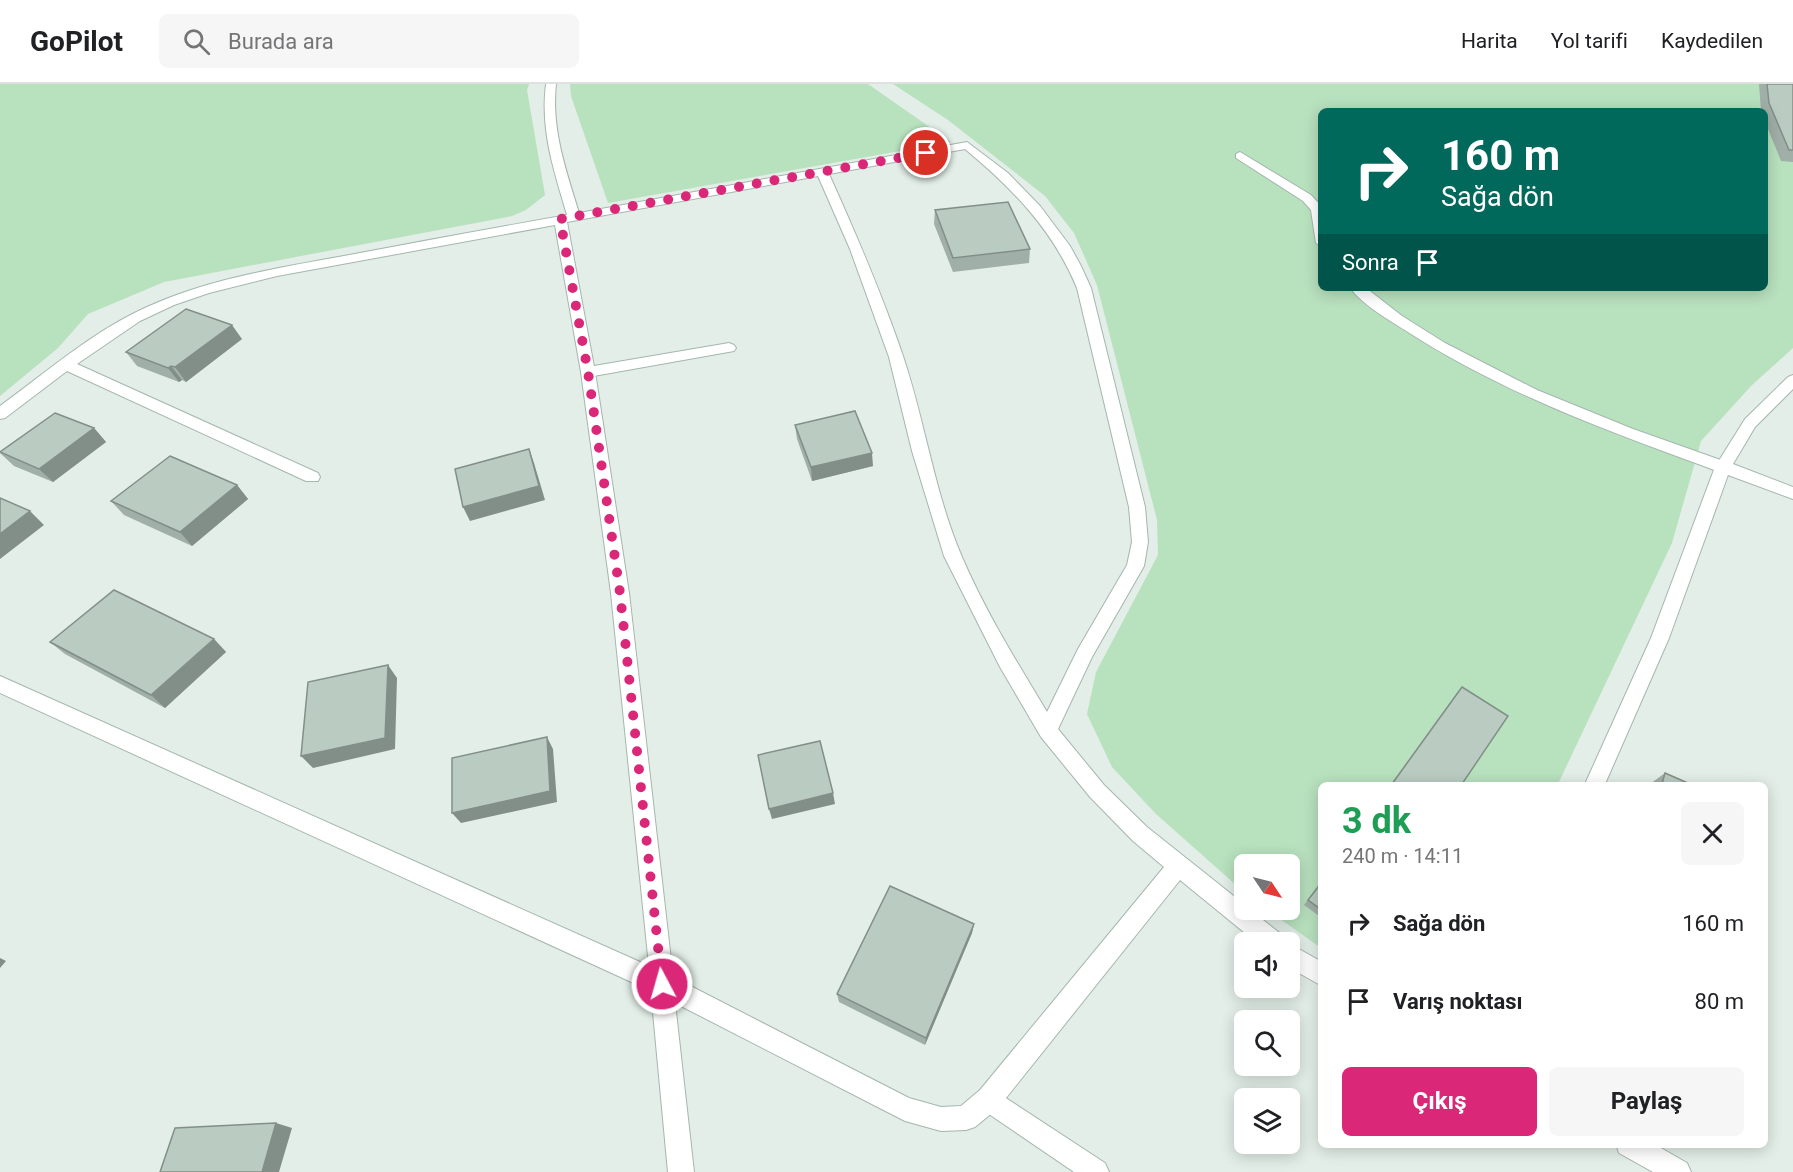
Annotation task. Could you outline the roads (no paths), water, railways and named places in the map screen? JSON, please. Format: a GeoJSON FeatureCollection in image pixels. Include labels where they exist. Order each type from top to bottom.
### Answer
{"type":"FeatureCollection","features":[{"type":"Feature","properties":{"kind":"street"},"geometry":{"type":"LineString","coordinates":[[551,84],[548,97],[550,130],[567,218],[620,593],[681,1172]]}},
{"type":"Feature","properties":{"kind":"street"},"geometry":{"type":"LineString","coordinates":[[0,414],[135,318],[186,295],[277,272],[967,145],[1024,194],[1074,260],[1084,288],[1137,507],[1140,542],[1135,566],[1084,654],[1048,731]]}},
{"type":"Feature","properties":{"kind":"street"},"geometry":{"type":"LineString","coordinates":[[1240,156],[1307,198],[1317,209],[1318,216]]}},
{"type":"Feature","properties":{"kind":"street"},"geometry":{"type":"LineString","coordinates":[[822,171],[856,249],[896,357],[920,450],[953,556],[1007,662],[1048,731],[1097,791],[1140,834],[1261,932]]}},
{"type":"Feature","properties":{"kind":"street"},"geometry":{"type":"LineString","coordinates":[[1361,291],[1418,333],[1508,381],[1586,415],[1793,494]]}},
{"type":"Feature","properties":{"kind":"street"},"geometry":{"type":"LineString","coordinates":[[588,372],[729,348]]}},
{"type":"Feature","properties":{"kind":"street"},"geometry":{"type":"LineString","coordinates":[[66,365],[312,477]]}},
{"type":"Feature","properties":{"kind":"street"},"geometry":{"type":"LineString","coordinates":[[1596,782],[1660,638],[1723,467],[1750,423],[1793,380]]}},
{"type":"Feature","properties":{"kind":"street"},"geometry":{"type":"LineString","coordinates":[[0,684],[662,984],[905,1108],[941,1119],[966,1118],[989,1099],[1179,865]]}},
{"type":"Feature","properties":{"kind":"street"},"geometry":{"type":"LineString","coordinates":[[1300,961],[1318,972]]}},
{"type":"Feature","properties":{"kind":"street"},"geometry":{"type":"LineString","coordinates":[[989,1099],[1096,1172]]}},
{"type":"Feature","properties":{"kind":"street"},"geometry":{"type":"LineString","coordinates":[[1635,1148],[1678,1172]]}}]}
